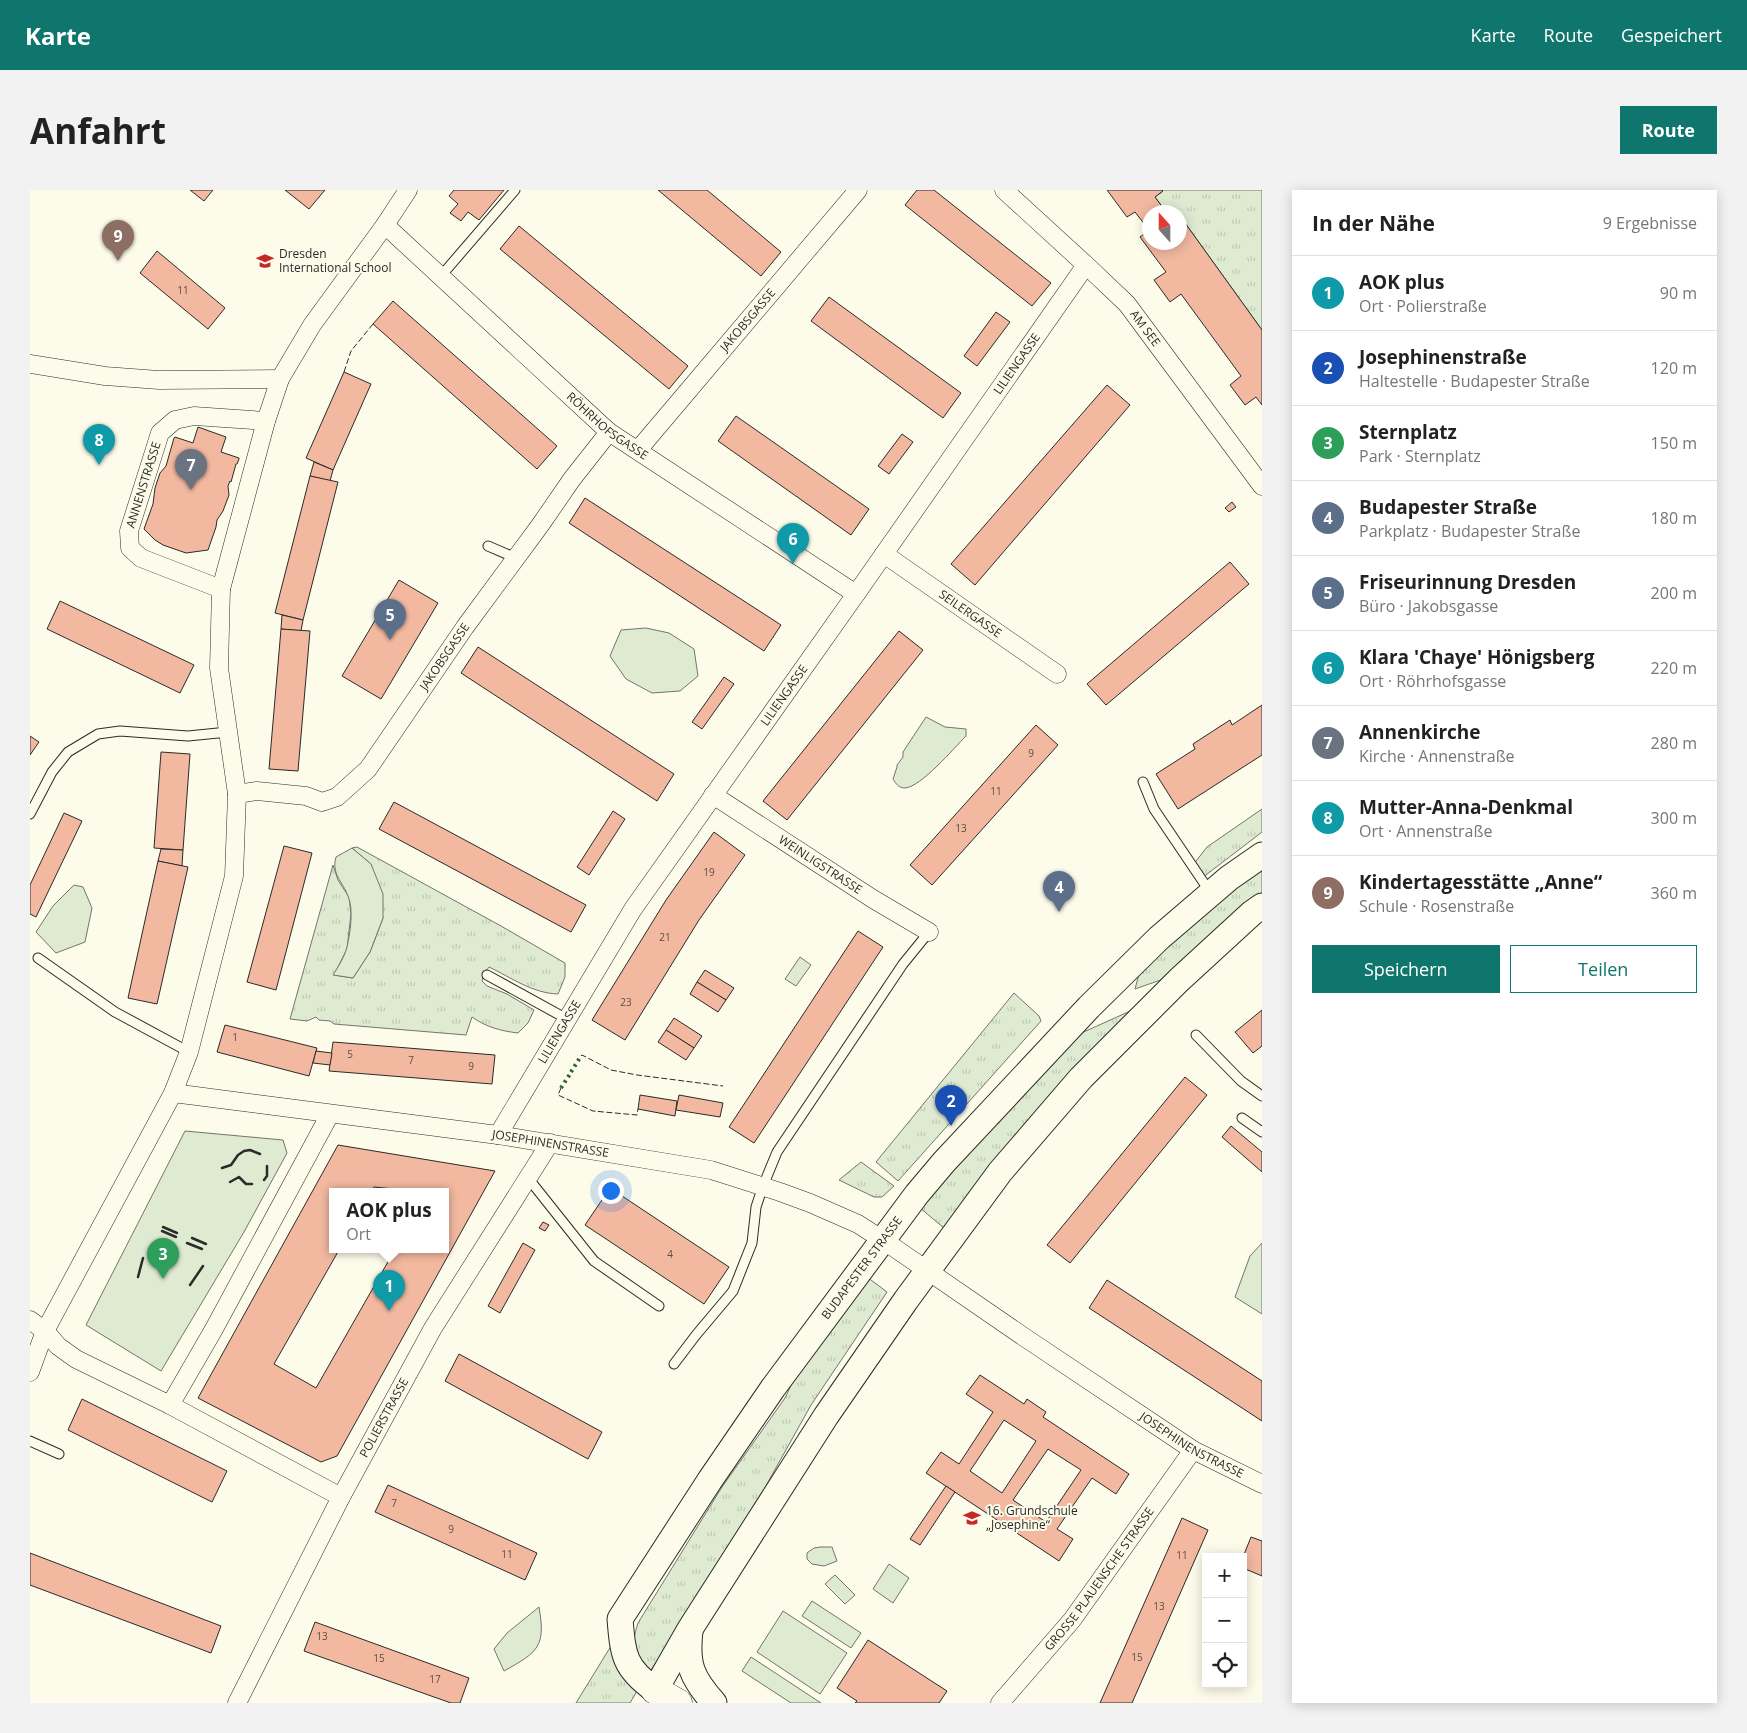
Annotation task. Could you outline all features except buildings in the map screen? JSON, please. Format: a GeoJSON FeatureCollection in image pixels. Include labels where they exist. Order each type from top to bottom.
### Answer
{"type":"FeatureCollection","features":[{"type":"Feature","properties":{"kind":"main road","name":"BUDAPESTER STRASSE"},"geometry":{"type":"LineString","coordinates":[[655,1690],[638,1678],[626,1660],[620,1620],[772,1388],[907,1207],[944,1162],[1066,1031],[1159,938],[1229,878],[1262,855]]}},
{"type":"Feature","properties":{"kind":"main road"},"geometry":{"type":"LineString","coordinates":[[678,1703],[655,1690],[690,1629],[826,1416],[927,1270],[1000,1172],[1081,1078],[1179,980],[1262,906]]}},
{"type":"Feature","properties":{"kind":"main road"},"geometry":{"type":"LineString","coordinates":[[690,1629],[689,1661],[695,1679],[714,1703]]}},
{"type":"Feature","properties":{"kind":"street"},"geometry":{"type":"LineString","coordinates":[[30,1372],[45,1331],[173,1093],[189,1052],[234,876],[237,794],[219,668],[221,588],[266,421],[280,379],[312,325],[385,225],[408,190]]}},
{"type":"Feature","properties":{"kind":"street","name":"JAKOBSGASSE"},"geometry":{"type":"LineString","coordinates":[[638,450],[858,190]]}},
{"type":"Feature","properties":{"kind":"street","name":"AM SEE"},"geometry":{"type":"LineString","coordinates":[[1004,190],[1127,304],[1262,486]]}},
{"type":"Feature","properties":{"kind":"street","name":"RÖHRHOFSGASSE"},"geometry":{"type":"LineString","coordinates":[[385,225],[609,432],[856,594]]}},
{"type":"Feature","properties":{"kind":"street","name":"LILIENGASSE"},"geometry":{"type":"LineString","coordinates":[[498,1135],[632,909],[856,594],[1086,265]]}},
{"type":"Feature","properties":{"kind":"street"},"geometry":{"type":"LineString","coordinates":[[30,364],[105,376],[159,380],[280,379]]}},
{"type":"Feature","properties":{"kind":"street","name":"ANNENSTRASSE"},"geometry":{"type":"LineString","coordinates":[[221,588],[141,558],[130,548],[129,531],[160,432],[175,420],[194,416],[266,421]]}},
{"type":"Feature","properties":{"kind":"street","name":"JAKOBSGASSE"},"geometry":{"type":"LineString","coordinates":[[237,794],[256,791],[306,796],[322,802],[337,797],[368,768],[465,627],[572,479],[609,432]]}},
{"type":"Feature","properties":{"kind":"street","name":"SEILERGASSE"},"geometry":{"type":"LineString","coordinates":[[884,554],[1057,674]]}},
{"type":"Feature","properties":{"kind":"street","name":"WEINLIGSTRASSE"},"geometry":{"type":"LineString","coordinates":[[712,794],[873,899],[929,932]]}},
{"type":"Feature","properties":{"kind":"street","name":"JOSEPHINENSTRASSE"},"geometry":{"type":"LineString","coordinates":[[173,1093],[498,1135],[711,1170],[810,1203],[858,1224],[883,1240],[1193,1450],[1262,1484]]}},
{"type":"Feature","properties":{"kind":"street"},"geometry":{"type":"LineString","coordinates":[[170,1405],[218,1321],[330,1114]]}},
{"type":"Feature","properties":{"kind":"street","name":"POLIERSTRASSE"},"geometry":{"type":"LineString","coordinates":[[238,1703],[341,1497],[434,1328],[550,1143]]}},
{"type":"Feature","properties":{"kind":"street"},"geometry":{"type":"LineString","coordinates":[[30,1320],[45,1331],[58,1346],[76,1359],[170,1405],[341,1497]]}},
{"type":"Feature","properties":{"kind":"street","name":"GROSSE PLAUENSCHE STRASSE"},"geometry":{"type":"LineString","coordinates":[[1000,1703],[1072,1620],[1193,1450]]}},
{"type":"Feature","properties":{"kind":"lane"},"geometry":{"type":"LineString","coordinates":[[440,276],[515,190]]}},
{"type":"Feature","properties":{"kind":"lane"},"geometry":{"type":"LineString","coordinates":[[488,546],[516,558]]}},
{"type":"Feature","properties":{"kind":"lane"},"geometry":{"type":"LineString","coordinates":[[30,814],[52,772],[68,752],[98,734],[120,731],[188,736],[228,732]]}},
{"type":"Feature","properties":{"kind":"lane"},"geometry":{"type":"LineString","coordinates":[[1143,782],[1154,809],[1211,894]]}},
{"type":"Feature","properties":{"kind":"lane"},"geometry":{"type":"LineString","coordinates":[[674,1364],[733,1291],[752,1243],[756,1207],[762,1186],[777,1152],[903,964],[929,932]]}},
{"type":"Feature","properties":{"kind":"lane"},"geometry":{"type":"LineString","coordinates":[[38,958],[115,1012],[189,1052]]}},
{"type":"Feature","properties":{"kind":"lane"},"geometry":{"type":"LineString","coordinates":[[487,975],[567,1018]]}},
{"type":"Feature","properties":{"kind":"lane"},"geometry":{"type":"LineString","coordinates":[[1196,1035],[1241,1081],[1262,1096]]}},
{"type":"Feature","properties":{"kind":"lane"},"geometry":{"type":"LineString","coordinates":[[1242,1118],[1262,1132]]}},
{"type":"Feature","properties":{"kind":"lane"},"geometry":{"type":"LineString","coordinates":[[528,1178],[594,1261],[659,1306]]}},
{"type":"Feature","properties":{"kind":"lane"},"geometry":{"type":"LineString","coordinates":[[30,1441],[58,1454]]}},
{"type":"Feature","properties":{"kind":"green space"},"geometry":{"type":"Polygon","coordinates":[[[1161,190],[1262,190],[1262,330],[1187,226],[1187,205],[1161,205],[1155,197],[1162,192],[1161,190]]]}},
{"type":"Feature","properties":{"kind":"green space"},"geometry":{"type":"Polygon","coordinates":[[[646,628],[669,633],[694,649],[698,676],[680,691],[652,693],[626,679],[610,656],[621,630],[646,628]]]}},
{"type":"Feature","properties":{"kind":"green space"},"geometry":{"type":"Polygon","coordinates":[[[926,717],[945,727],[966,729],[966,736],[920,781],[912,786],[901,787],[893,779],[897,765],[903,757],[903,752],[926,717]]]}},
{"type":"Feature","properties":{"kind":"green space"},"geometry":{"type":"Polygon","coordinates":[[[1262,809],[1262,832],[1202,878],[1193,865],[1207,847],[1262,809]]]}},
{"type":"Feature","properties":{"kind":"green space"},"geometry":{"type":"Polygon","coordinates":[[[357,847],[565,963],[565,977],[558,994],[531,988],[489,967],[482,981],[487,986],[507,994],[534,1010],[528,1023],[518,1033],[494,1028],[472,1017],[466,1035],[334,1024],[330,1021],[319,1020],[316,1017],[307,1021],[290,1019],[333,865],[338,880],[349,897],[351,914],[347,949],[334,975],[353,978],[370,952],[383,918],[371,864],[352,848],[357,847]]]}},
{"type":"Feature","properties":{"kind":"green space"},"geometry":{"type":"Polygon","coordinates":[[[352,848],[371,864],[383,894],[383,918],[370,952],[353,978],[333,975],[346,950],[351,915],[350,902],[336,873],[335,863],[336,857],[352,848]]]}},
{"type":"Feature","properties":{"kind":"green space"},"geometry":{"type":"Polygon","coordinates":[[[1262,863],[1262,893],[1242,908],[1169,977],[1135,989],[1139,974],[1137,970],[1262,863]]]}},
{"type":"Feature","properties":{"kind":"green space"},"geometry":{"type":"Polygon","coordinates":[[[74,885],[83,887],[92,908],[85,942],[56,953],[36,932],[53,906],[74,885]]]}},
{"type":"Feature","properties":{"kind":"green space"},"geometry":{"type":"Polygon","coordinates":[[[800,957],[811,965],[796,986],[785,979],[800,957]]]}},
{"type":"Feature","properties":{"kind":"green space"},"geometry":{"type":"Polygon","coordinates":[[[1014,993],[1039,1016],[1041,1021],[898,1181],[876,1162],[1014,993]]]}},
{"type":"Feature","properties":{"kind":"green space"},"geometry":{"type":"Polygon","coordinates":[[[1137,1008],[944,1228],[920,1208],[1068,1039],[1137,1008]]]}},
{"type":"Feature","properties":{"kind":"green space"},"geometry":{"type":"Polygon","coordinates":[[[185,1131],[283,1140],[287,1153],[244,1232],[161,1371],[86,1325],[185,1131]]]}},
{"type":"Feature","properties":{"kind":"green space"},"geometry":{"type":"Polygon","coordinates":[[[861,1162],[894,1186],[882,1197],[874,1197],[839,1180],[861,1162]]]}},
{"type":"Feature","properties":{"kind":"green space"},"geometry":{"type":"Polygon","coordinates":[[[1262,1243],[1262,1314],[1235,1297],[1250,1256],[1262,1243]]]}},
{"type":"Feature","properties":{"kind":"green space"},"geometry":{"type":"Polygon","coordinates":[[[867,1277],[887,1292],[811,1405],[763,1491],[648,1675],[639,1662],[634,1645],[638,1623],[722,1487],[785,1398],[805,1356],[867,1277]]]}},
{"type":"Feature","properties":{"kind":"green space"},"geometry":{"type":"Polygon","coordinates":[[[832,1547],[837,1561],[824,1566],[812,1564],[807,1559],[807,1553],[814,1548],[832,1547]]]}},
{"type":"Feature","properties":{"kind":"green space"},"geometry":{"type":"Polygon","coordinates":[[[889,1564],[909,1578],[893,1603],[873,1589],[889,1564]]]}},
{"type":"Feature","properties":{"kind":"green space"},"geometry":{"type":"Polygon","coordinates":[[[835,1575],[855,1595],[845,1604],[825,1584],[835,1575]]]}},
{"type":"Feature","properties":{"kind":"green space"},"geometry":{"type":"Polygon","coordinates":[[[812,1601],[861,1633],[851,1648],[802,1616],[812,1601]]]}},
{"type":"Feature","properties":{"kind":"green space"},"geometry":{"type":"Polygon","coordinates":[[[539,1607],[541,1631],[537,1647],[525,1659],[504,1671],[494,1649],[507,1633],[539,1607]]]}},
{"type":"Feature","properties":{"kind":"green space"},"geometry":{"type":"Polygon","coordinates":[[[783,1611],[847,1653],[820,1694],[757,1652],[783,1611]]]}},
{"type":"Feature","properties":{"kind":"green space"},"geometry":{"type":"Polygon","coordinates":[[[611,1646],[637,1691],[630,1703],[576,1703],[611,1646]]]}},
{"type":"Feature","properties":{"kind":"green space"},"geometry":{"type":"Polygon","coordinates":[[[751,1657],[821,1703],[791,1703],[742,1671],[751,1657]]]}},
{"type":"Feature","properties":{"kind":"hedge"},"geometry":{"type":"LineString","coordinates":[[571,1072],[581,1056]]}},
{"type":"Feature","properties":{"kind":"hedge"},"geometry":{"type":"LineString","coordinates":[[561,1088],[570,1074]]}},
{"type":"Feature","properties":{"kind":"fence"},"geometry":{"type":"LineString","coordinates":[[344,372],[351,351],[373,324]]}},
{"type":"Feature","properties":{"kind":"fence"},"geometry":{"type":"LineString","coordinates":[[581,1056],[611,1070],[723,1086]]}},
{"type":"Feature","properties":{"kind":"fence"},"geometry":{"type":"LineString","coordinates":[[561,1088],[558,1095],[593,1111],[637,1115],[638,1109]]}},
{"type":"Feature","properties":{"kind":"wall"},"geometry":{"type":"LineString","coordinates":[[222,1168],[231,1165],[238,1155],[244,1151],[250,1150],[260,1154]]}},
{"type":"Feature","properties":{"kind":"wall"},"geometry":{"type":"LineString","coordinates":[[264,1180],[267,1176],[267,1166]]}},
{"type":"Feature","properties":{"kind":"wall"},"geometry":{"type":"LineString","coordinates":[[230,1182],[239,1177],[246,1184],[252,1184]]}},
{"type":"Feature","properties":{"kind":"wall"},"geometry":{"type":"LineString","coordinates":[[163,1227],[177,1233]]}},
{"type":"Feature","properties":{"kind":"wall"},"geometry":{"type":"LineString","coordinates":[[162,1231],[176,1237]]}},
{"type":"Feature","properties":{"kind":"wall"},"geometry":{"type":"LineString","coordinates":[[192,1238],[206,1244]]}},
{"type":"Feature","properties":{"kind":"wall"},"geometry":{"type":"LineString","coordinates":[[187,1243],[202,1249]]}},
{"type":"Feature","properties":{"kind":"wall"},"geometry":{"type":"LineString","coordinates":[[138,1277],[143,1258]]}},
{"type":"Feature","properties":{"kind":"wall"},"geometry":{"type":"LineString","coordinates":[[190,1285],[203,1266]]}},
{"type":"Feature","properties":{"kind":"place","name":"Kindertagesstätte „Anne“"},"geometry":{"type":"Point","coordinates":[118,261]}},
{"type":"Feature","properties":{"kind":"place","name":"Dresden International School"},"geometry":{"type":"Point","coordinates":[265,261]}},
{"type":"Feature","properties":{"kind":"place","name":"Mutter-Anna-Denkmal"},"geometry":{"type":"Point","coordinates":[99,465]}},
{"type":"Feature","properties":{"kind":"place","name":"Annenkirche"},"geometry":{"type":"Point","coordinates":[191,490]}},
{"type":"Feature","properties":{"kind":"place","name":"Klara 'Chaye' Hönigsberg"},"geometry":{"type":"Point","coordinates":[793,564]}},
{"type":"Feature","properties":{"kind":"place","name":"Friseurinnung Dresden"},"geometry":{"type":"Point","coordinates":[390,640]}},
{"type":"Feature","properties":{"kind":"place","name":"Budapester Straße"},"geometry":{"type":"Point","coordinates":[1059,912]}},
{"type":"Feature","properties":{"kind":"place","name":"Josephinenstraße"},"geometry":{"type":"Point","coordinates":[951,1126]}},
{"type":"Feature","properties":{"kind":"place","name":"Sternplatz"},"geometry":{"type":"Point","coordinates":[163,1279]}},
{"type":"Feature","properties":{"kind":"place","name":"AOK plus"},"geometry":{"type":"Point","coordinates":[389,1311]}},
{"type":"Feature","properties":{"kind":"place","name":"16. Grundschule „Josephine“"},"geometry":{"type":"Point","coordinates":[972,1518]}}]}
